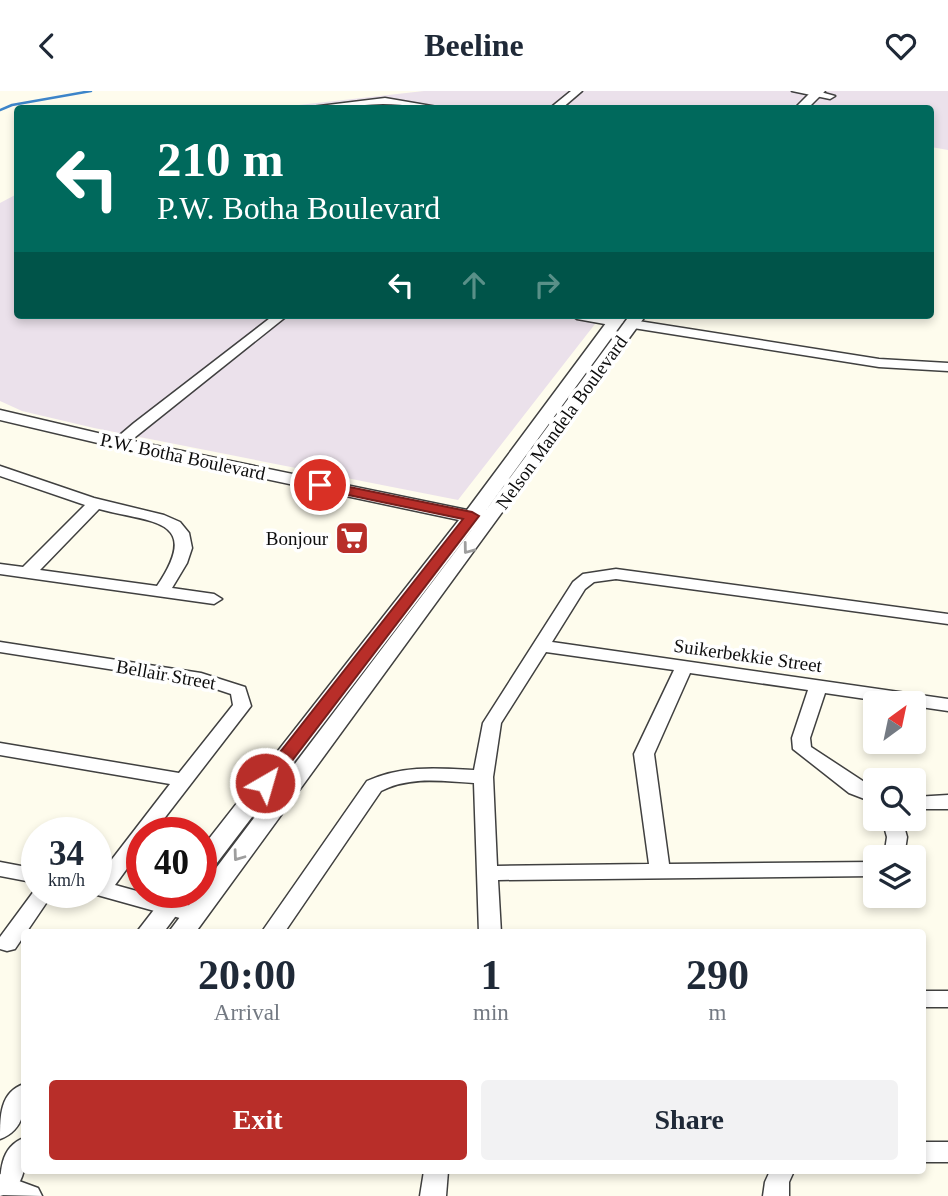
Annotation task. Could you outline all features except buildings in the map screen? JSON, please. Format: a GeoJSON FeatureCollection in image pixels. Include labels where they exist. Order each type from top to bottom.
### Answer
{"type":"FeatureCollection","features":[{"type":"Feature","properties":{"kind":"street"},"geometry":{"type":"LineString","coordinates":[[559,105],[577,91]]}},
{"type":"Feature","properties":{"kind":"street"},"geometry":{"type":"LineString","coordinates":[[797,91],[825,93]]}},
{"type":"Feature","properties":{"kind":"street"},"geometry":{"type":"LineString","coordinates":[[806,105],[825,93]]}},
{"type":"Feature","properties":{"kind":"street"},"geometry":{"type":"LineString","coordinates":[[334,105],[369,101],[397,101],[420,105]]}},
{"type":"Feature","properties":{"kind":"street"},"geometry":{"type":"LineString","coordinates":[[119,443],[158,407],[226,361],[277,319]]}},
{"type":"Feature","properties":{"kind":"street"},"geometry":{"type":"LineString","coordinates":[[626,319],[879,363],[948,367]]}},
{"type":"Feature","properties":{"kind":"street","name":"Nelson Mandela Boulevard"},"geometry":{"type":"LineString","coordinates":[[155,929],[181,911],[481,518],[626,319]]}},
{"type":"Feature","properties":{"kind":"street","name":"P.W. Botha Boulevard"},"geometry":{"type":"LineString","coordinates":[[0,415],[119,443],[481,518]]}},
{"type":"Feature","properties":{"kind":"street"},"geometry":{"type":"LineString","coordinates":[[0,471],[94,505],[159,519],[177,527],[183,538],[182,558],[162,591]]}},
{"type":"Feature","properties":{"kind":"street"},"geometry":{"type":"LineString","coordinates":[[28,572],[94,505]]}},
{"type":"Feature","properties":{"kind":"street"},"geometry":{"type":"LineString","coordinates":[[0,569],[214,599]]}},
{"type":"Feature","properties":{"kind":"street"},"geometry":{"type":"LineString","coordinates":[[490,929],[483,776],[492,723],[579,586],[589,578],[616,574],[948,619]]}},
{"type":"Feature","properties":{"kind":"street","name":"Suikerbekkie Street"},"geometry":{"type":"LineString","coordinates":[[543,646],[948,705]]}},
{"type":"Feature","properties":{"kind":"street","name":"Bellair Street"},"geometry":{"type":"LineString","coordinates":[[0,647],[201,678],[239,691],[242,706],[154,817]]}},
{"type":"Feature","properties":{"kind":"street"},"geometry":{"type":"LineString","coordinates":[[660,870],[644,754],[684,667]]}},
{"type":"Feature","properties":{"kind":"street"},"geometry":{"type":"LineString","coordinates":[[818,687],[801,738],[802,749],[863,791]]}},
{"type":"Feature","properties":{"kind":"street","name":"Nelson Mandela Boulevard"},"geometry":{"type":"LineString","coordinates":[[217,847],[324,723]]}},
{"type":"Feature","properties":{"kind":"street"},"geometry":{"type":"LineString","coordinates":[[0,749],[182,780]]}},
{"type":"Feature","properties":{"kind":"street"},"geometry":{"type":"LineString","coordinates":[[275,929],[373,786],[386,779],[409,775],[483,776]]}},
{"type":"Feature","properties":{"kind":"street"},"geometry":{"type":"LineString","coordinates":[[926,803],[948,802]]}},
{"type":"Feature","properties":{"kind":"street","name":"Bellair Street"},"geometry":{"type":"LineString","coordinates":[[112,871],[126,853]]}},
{"type":"Feature","properties":{"kind":"street"},"geometry":{"type":"LineString","coordinates":[[0,869],[21,873]]}},
{"type":"Feature","properties":{"kind":"street"},"geometry":{"type":"LineString","coordinates":[[489,873],[863,869]]}},
{"type":"Feature","properties":{"kind":"street"},"geometry":{"type":"LineString","coordinates":[[112,892],[181,911]]}},
{"type":"Feature","properties":{"kind":"street"},"geometry":{"type":"LineString","coordinates":[[6,943],[32,908]]}},
{"type":"Feature","properties":{"kind":"street"},"geometry":{"type":"LineString","coordinates":[[926,999],[948,999]]}},
{"type":"Feature","properties":{"kind":"street"},"geometry":{"type":"LineString","coordinates":[[0,1127],[21,1099]]}},
{"type":"Feature","properties":{"kind":"street"},"geometry":{"type":"LineString","coordinates":[[926,1152],[948,1152]]}},
{"type":"Feature","properties":{"kind":"street"},"geometry":{"type":"LineString","coordinates":[[21,1154],[0,1184],[29,1196]]}},
{"type":"Feature","properties":{"kind":"street"},"geometry":{"type":"LineString","coordinates":[[433,1196],[436,1174]]}},
{"type":"Feature","properties":{"kind":"street"},"geometry":{"type":"LineString","coordinates":[[776,1196],[781,1174]]}},
{"type":"Feature","properties":{"kind":"shaded area"},"geometry":{"type":"Polygon","coordinates":[[[424,91],[948,91],[948,150],[934,148],[934,105],[299,105],[424,91]]]}},
{"type":"Feature","properties":{"kind":"shaded area"},"geometry":{"type":"Polygon","coordinates":[[[14,196],[14,319],[599,319],[458,500],[94,428],[22,411],[0,401],[0,203],[14,196]]]}},
{"type":"Feature","properties":{"kind":"waterway"},"geometry":{"type":"LineString","coordinates":[[0,110],[12,105],[91,91]]}},
{"type":"Feature","properties":{"kind":"place","name":"Bonjour"},"geometry":{"type":"Point","coordinates":[352,538]}},
{"type":"Feature","properties":{"kind":"route"},"geometry":{"type":"LineString","coordinates":[[265,783],[472,516],[320,485]]}}]}
